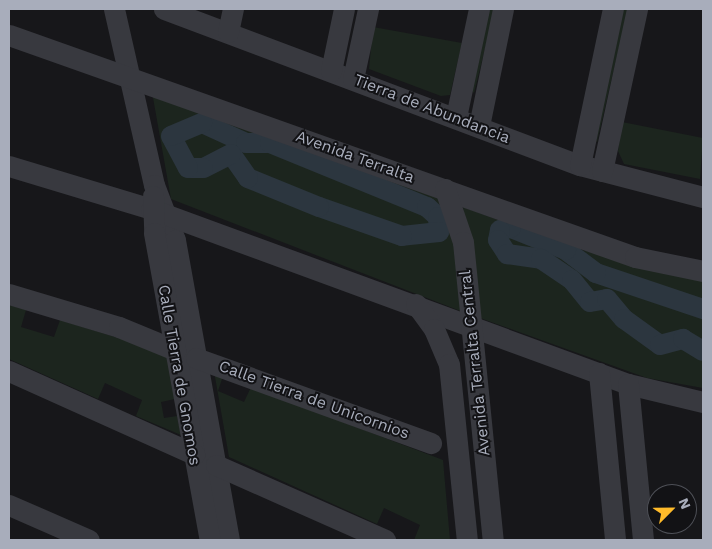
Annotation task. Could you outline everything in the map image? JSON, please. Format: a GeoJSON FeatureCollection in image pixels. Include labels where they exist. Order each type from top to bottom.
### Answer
{"type":"FeatureCollection","features":[{"type":"Feature","properties":{"kind":"street"},"geometry":{"type":"LineString","coordinates":[[114,9],[159,211]]}},
{"type":"Feature","properties":{"kind":"street","name":"Tierra de Abundancia"},"geometry":{"type":"LineString","coordinates":[[164,9],[210,17],[228,32],[580,165],[703,197]]}},
{"type":"Feature","properties":{"kind":"street"},"geometry":{"type":"LineString","coordinates":[[228,32],[233,9]]}},
{"type":"Feature","properties":{"kind":"street"},"geometry":{"type":"LineString","coordinates":[[331,71],[344,9]]}},
{"type":"Feature","properties":{"kind":"street"},"geometry":{"type":"LineString","coordinates":[[353,79],[368,9]]}},
{"type":"Feature","properties":{"kind":"street"},"geometry":{"type":"LineString","coordinates":[[456,117],[478,9]]}},
{"type":"Feature","properties":{"kind":"street"},"geometry":{"type":"LineString","coordinates":[[479,126],[503,9]]}},
{"type":"Feature","properties":{"kind":"street"},"geometry":{"type":"LineString","coordinates":[[580,165],[613,9]]}},
{"type":"Feature","properties":{"kind":"street"},"geometry":{"type":"LineString","coordinates":[[602,171],[637,9]]}},
{"type":"Feature","properties":{"kind":"street","name":"Avenida Terralta"},"geometry":{"type":"LineString","coordinates":[[9,34],[635,257],[703,271]]}},
{"type":"Feature","properties":{"kind":"street"},"geometry":{"type":"LineString","coordinates":[[9,166],[159,211],[416,304],[628,384],[703,402]]}},
{"type":"Feature","properties":{"kind":"street","name":"Avenida Terralta Central"},"geometry":{"type":"LineString","coordinates":[[445,189],[463,242],[493,540]]}},
{"type":"Feature","properties":{"kind":"street","name":"Calle Tierra de Gnomos"},"geometry":{"type":"LineString","coordinates":[[159,211],[175,350],[210,540]]}},
{"type":"Feature","properties":{"kind":"street","name":"Calle Tierra de Gnomos"},"geometry":{"type":"LineString","coordinates":[[159,211],[196,358],[229,540]]}},
{"type":"Feature","properties":{"kind":"street"},"geometry":{"type":"LineString","coordinates":[[9,294],[119,327],[175,350]]}},
{"type":"Feature","properties":{"kind":"street","name":"Avenida Terralta Central"},"geometry":{"type":"LineString","coordinates":[[416,304],[434,329],[449,364],[467,540]]}},
{"type":"Feature","properties":{"kind":"street","name":"Calle Tierra de Unicornios"},"geometry":{"type":"LineString","coordinates":[[196,358],[431,443]]}},
{"type":"Feature","properties":{"kind":"street"},"geometry":{"type":"LineString","coordinates":[[9,371],[194,454]]}},
{"type":"Feature","properties":{"kind":"street"},"geometry":{"type":"LineString","coordinates":[[599,373],[615,540]]}},
{"type":"Feature","properties":{"kind":"street"},"geometry":{"type":"LineString","coordinates":[[628,384],[643,540]]}},
{"type":"Feature","properties":{"kind":"street"},"geometry":{"type":"LineString","coordinates":[[216,465],[385,540]]}},
{"type":"Feature","properties":{"kind":"street"},"geometry":{"type":"LineString","coordinates":[[9,505],[89,540]]}},
{"type":"Feature","properties":{"kind":"shaded area"},"geometry":{"type":"Polygon","coordinates":[[[487,9],[495,9],[474,93],[472,91],[487,9]]]}},
{"type":"Feature","properties":{"kind":"shaded area"},"geometry":{"type":"Polygon","coordinates":[[[621,9],[628,9],[597,142],[595,141],[621,9]]]}},
{"type":"Feature","properties":{"kind":"shaded area"},"geometry":{"type":"Polygon","coordinates":[[[373,27],[462,43],[450,95],[441,96],[369,69],[373,27]]]}},
{"type":"Feature","properties":{"kind":"shaded area"},"geometry":{"type":"Polygon","coordinates":[[[152,92],[438,197],[455,237],[463,312],[171,199],[152,92]]]}},
{"type":"Feature","properties":{"kind":"shaded area"},"geometry":{"type":"Polygon","coordinates":[[[622,122],[703,138],[700,179],[624,164],[618,151],[622,122]]]}},
{"type":"Feature","properties":{"kind":"shaded area"},"geometry":{"type":"Polygon","coordinates":[[[463,207],[575,248],[703,281],[703,388],[647,378],[480,318],[463,207]]]}},
{"type":"Feature","properties":{"kind":"shaded area"},"geometry":{"type":"Polygon","coordinates":[[[9,305],[26,310],[21,327],[54,337],[60,320],[167,353],[175,399],[161,402],[164,418],[177,416],[181,435],[136,416],[142,400],[105,383],[98,399],[9,359],[9,305]]]}},
{"type":"Feature","properties":{"kind":"shaded area"},"geometry":{"type":"Polygon","coordinates":[[[214,371],[223,376],[218,391],[244,402],[251,387],[443,460],[450,540],[414,540],[420,525],[384,508],[377,524],[229,457],[214,371]]]}},
{"type":"Feature","properties":{"kind":"waterway"},"geometry":{"type":"LineString","coordinates":[[202,123],[246,143],[270,143],[427,207],[438,217],[439,232],[402,236],[319,207],[248,178],[231,154],[203,168],[188,168],[171,136],[202,123]]}},
{"type":"Feature","properties":{"kind":"waterway"},"geometry":{"type":"LineString","coordinates":[[703,309],[596,273],[566,250],[511,228],[500,230],[498,240],[507,254],[541,259],[572,280],[590,302],[607,299],[624,319],[660,345],[683,339],[703,351]]}}]}
